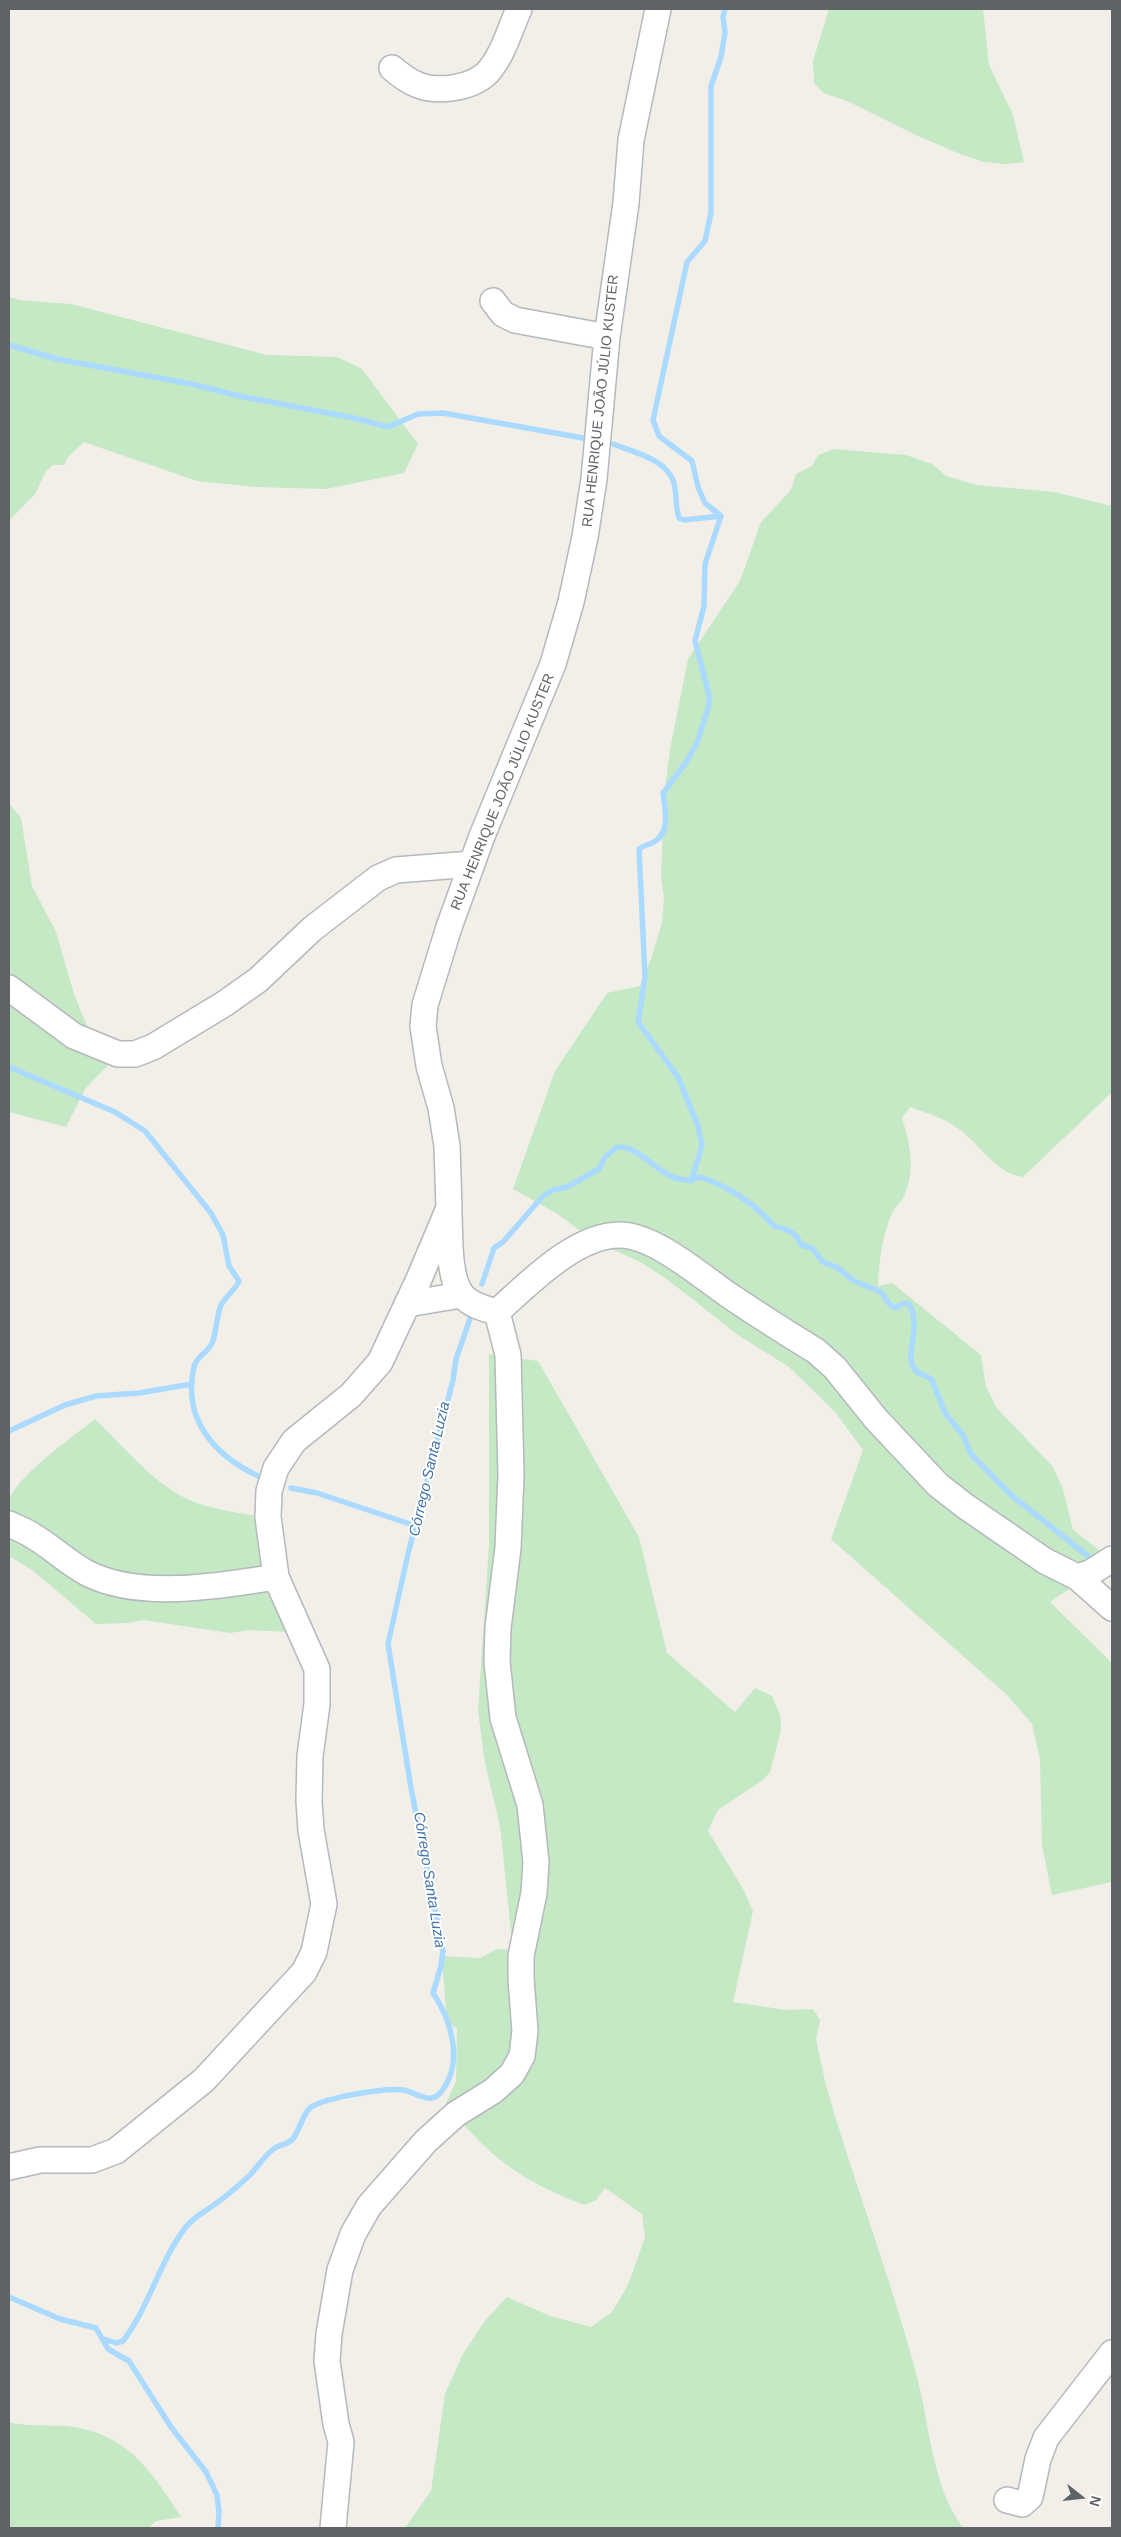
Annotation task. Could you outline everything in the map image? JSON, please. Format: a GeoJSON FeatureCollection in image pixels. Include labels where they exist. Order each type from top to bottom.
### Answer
{"type":"FeatureCollection","features":[{"type":"Feature","properties":{"kind":"street"},"geometry":{"type":"LineString","coordinates":[[392,68],[405,79],[420,86],[443,88],[468,85],[487,72],[499,55],[519,9]]}},
{"type":"Feature","properties":{"kind":"street","name":"RUA HENRIQUE JOÃO JÚLIO KUSTER"},"geometry":{"type":"LineString","coordinates":[[9,2167],[40,2160],[92,2160],[116,2150],[137,2136],[204,2080],[304,1972],[314,1952],[324,1904],[311,1830],[309,1801],[310,1756],[318,1682],[314,1662],[276,1577],[268,1517],[269,1491],[276,1468],[294,1441],[365,1381],[380,1362],[449,1208],[448,1146],[441,1108],[429,1066],[423,1026],[425,1005],[472,864],[554,664],[571,602],[585,536],[594,479],[607,337],[626,203],[631,140],[658,9]]}},
{"type":"Feature","properties":{"kind":"street"},"geometry":{"type":"LineString","coordinates":[[493,300],[504,314],[514,320],[607,337]]}},
{"type":"Feature","properties":{"kind":"street"},"geometry":{"type":"LineString","coordinates":[[9,988],[74,1036],[118,1054],[135,1054],[153,1047],[224,1004],[258,980],[312,929],[378,878],[396,870],[472,864]]}},
{"type":"Feature","properties":{"kind":"street"},"geometry":{"type":"LineString","coordinates":[[449,1208],[452,1262],[462,1295],[478,1307],[497,1312]]}},
{"type":"Feature","properties":{"kind":"street"},"geometry":{"type":"LineString","coordinates":[[497,1312],[537,1276],[583,1245],[610,1236],[621,1235],[640,1239],[669,1255],[816,1351],[834,1368],[876,1420],[938,1485],[1029,1550],[1077,1577],[1112,1608]]}},
{"type":"Feature","properties":{"kind":"street"},"geometry":{"type":"LineString","coordinates":[[407,1304],[462,1295]]}},
{"type":"Feature","properties":{"kind":"street"},"geometry":{"type":"LineString","coordinates":[[332,2528],[341,2442],[336,2424],[327,2362],[329,2334],[340,2270],[353,2234],[369,2206],[426,2141],[456,2114],[493,2091],[512,2074],[522,2056],[525,2030],[521,1956],[534,1893],[536,1862],[530,1805],[504,1718],[496,1662],[498,1628],[508,1548],[512,1475],[508,1355],[497,1312]]}},
{"type":"Feature","properties":{"kind":"street"},"geometry":{"type":"LineString","coordinates":[[9,1524],[32,1535],[85,1572],[106,1582],[123,1586],[169,1588],[232,1584],[276,1577]]}},
{"type":"Feature","properties":{"kind":"street"},"geometry":{"type":"LineString","coordinates":[[1077,1577],[1090,1573],[1112,1559]]}},
{"type":"Feature","properties":{"kind":"street"},"geometry":{"type":"LineString","coordinates":[[1007,2500],[1022,2504],[1030,2496],[1038,2459],[1046,2438],[1112,2354]]}},
{"type":"Feature","properties":{"kind":"green space"},"geometry":{"type":"Polygon","coordinates":[[[829,9],[983,9],[989,65],[1013,115],[1024,162],[1005,164],[984,162],[960,154],[918,136],[849,102],[824,93],[814,83],[813,61],[829,9]]]}},
{"type":"Feature","properties":{"kind":"green space"},"geometry":{"type":"Polygon","coordinates":[[[9,297],[19,300],[71,304],[267,355],[337,357],[362,369],[418,444],[404,473],[326,489],[256,487],[197,481],[84,442],[68,457],[64,465],[53,465],[46,471],[35,494],[9,521],[9,297]]]}},
{"type":"Feature","properties":{"kind":"green space"},"geometry":{"type":"Polygon","coordinates":[[[834,449],[906,455],[932,464],[946,476],[977,485],[1054,492],[1112,506],[1112,1092],[1023,1177],[1004,1170],[967,1135],[953,1125],[910,1107],[902,1118],[909,1147],[910,1176],[903,1198],[894,1209],[886,1230],[880,1257],[878,1286],[892,1283],[981,1355],[986,1387],[996,1407],[1053,1467],[1063,1489],[1073,1530],[1112,1560],[1050,1602],[1112,1663],[1112,1882],[1052,1895],[1042,1845],[1040,1759],[1032,1724],[1007,1695],[831,1539],[863,1450],[835,1412],[789,1367],[738,1335],[668,1280],[642,1263],[591,1239],[556,1213],[513,1189],[555,1071],[607,993],[640,986],[651,959],[662,923],[664,897],[661,877],[664,798],[670,749],[688,659],[740,581],[761,522],[791,490],[796,474],[812,466],[818,455],[834,449]]]}},
{"type":"Feature","properties":{"kind":"green space"},"geometry":{"type":"Polygon","coordinates":[[[9,803],[21,818],[32,886],[56,932],[74,994],[95,1046],[112,1061],[85,1089],[66,1127],[9,1112],[9,803]]]}},
{"type":"Feature","properties":{"kind":"green space"},"geometry":{"type":"Polygon","coordinates":[[[489,1354],[538,1361],[639,1537],[667,1653],[735,1712],[755,1688],[772,1696],[780,1715],[781,1730],[770,1772],[763,1780],[718,1810],[708,1831],[743,1889],[753,1911],[733,2002],[786,2010],[813,2009],[820,2020],[816,2039],[826,2086],[906,2337],[921,2392],[938,2473],[952,2511],[963,2528],[405,2528],[431,2491],[445,2394],[463,2354],[484,2322],[507,2297],[550,2316],[591,2327],[612,2312],[628,2285],[645,2237],[642,2214],[605,2188],[596,2200],[585,2205],[542,2187],[524,2177],[491,2152],[461,2122],[446,2103],[456,2081],[457,2028],[447,2023],[440,1956],[480,1958],[497,1949],[513,1950],[500,1826],[485,1763],[478,1711],[489,1545],[489,1354]]]}},
{"type":"Feature","properties":{"kind":"green space"},"geometry":{"type":"Polygon","coordinates":[[[95,1419],[137,1462],[172,1491],[192,1501],[211,1507],[259,1516],[291,1632],[250,1630],[230,1633],[143,1620],[128,1623],[96,1624],[32,1570],[9,1556],[7,1514],[9,1501],[14,1491],[22,1480],[46,1457],[95,1419]]]}},
{"type":"Feature","properties":{"kind":"green space"},"geometry":{"type":"Polygon","coordinates":[[[9,2422],[30,2425],[66,2426],[105,2436],[135,2456],[159,2484],[181,2517],[156,2521],[148,2528],[9,2528],[9,2422]]]}},
{"type":"Feature","properties":{"kind":"waterway"},"geometry":{"type":"LineString","coordinates":[[721,516],[705,503],[698,487],[692,461],[659,436],[653,420],[687,262],[705,241],[711,213],[711,86],[721,57],[725,33],[723,17],[725,9]]}},
{"type":"Feature","properties":{"kind":"waterway"},"geometry":{"type":"LineString","coordinates":[[9,345],[57,359],[191,384],[239,396],[354,418],[388,427],[418,414],[443,413],[583,438]]}},
{"type":"Feature","properties":{"kind":"waterway"},"geometry":{"type":"LineString","coordinates":[[613,444],[657,462],[664,468],[674,483],[679,518],[684,520],[721,516]]}},
{"type":"Feature","properties":{"kind":"waterway"},"geometry":{"type":"LineString","coordinates":[[691,1181],[702,1146],[698,1126],[678,1077],[638,1022],[645,977],[639,849],[654,842],[663,833],[666,820],[663,793],[685,764],[697,743],[709,705],[709,695],[695,641],[704,606],[705,564],[721,516]]}},
{"type":"Feature","properties":{"kind":"waterway"},"geometry":{"type":"LineString","coordinates":[[9,1067],[115,1112],[145,1131],[211,1213],[223,1235],[229,1266],[239,1281],[221,1305],[212,1343],[195,1363],[192,1386],[193,1403],[197,1419],[215,1446],[242,1467],[258,1476]]}},
{"type":"Feature","properties":{"kind":"waterway","name":"Córrego Santa Luzia"},"geometry":{"type":"LineString","coordinates":[[482,1284],[494,1248],[503,1242],[543,1196],[553,1190],[567,1187],[599,1169],[605,1157],[617,1147],[627,1148],[637,1153],[666,1174],[676,1178],[688,1180],[700,1177],[721,1185],[750,1203],[774,1226],[793,1234],[801,1245],[812,1248],[823,1262],[838,1268],[854,1281],[881,1292],[890,1305],[896,1308],[904,1303],[909,1304],[914,1322],[912,1363],[917,1372],[932,1380],[945,1413],[963,1435],[971,1454],[1011,1495],[1093,1560]]}},
{"type":"Feature","properties":{"kind":"waterway","name":"Córrego Santa Luzia"},"geometry":{"type":"LineString","coordinates":[[104,2339],[116,2343],[123,2341],[140,2314],[168,2256],[185,2228],[196,2217],[219,2202],[244,2180],[271,2151],[292,2140],[305,2114],[311,2107],[329,2100],[383,2090],[403,2090],[432,2098],[441,2092],[448,2081],[454,2055],[453,2042],[446,2016],[433,1993],[441,1966],[443,1950],[411,1788],[388,1644],[408,1554],[453,1380],[456,1359],[471,1316]]}},
{"type":"Feature","properties":{"kind":"waterway"},"geometry":{"type":"LineString","coordinates":[[9,1431],[65,1405],[96,1396],[139,1393],[192,1384]]}},
{"type":"Feature","properties":{"kind":"waterway"},"geometry":{"type":"LineString","coordinates":[[291,1488],[317,1493],[416,1526]]}},
{"type":"Feature","properties":{"kind":"waterway"},"geometry":{"type":"LineString","coordinates":[[9,2297],[60,2319],[96,2328],[108,2349],[129,2361],[171,2427],[206,2472],[217,2495],[218,2528]]}}]}
